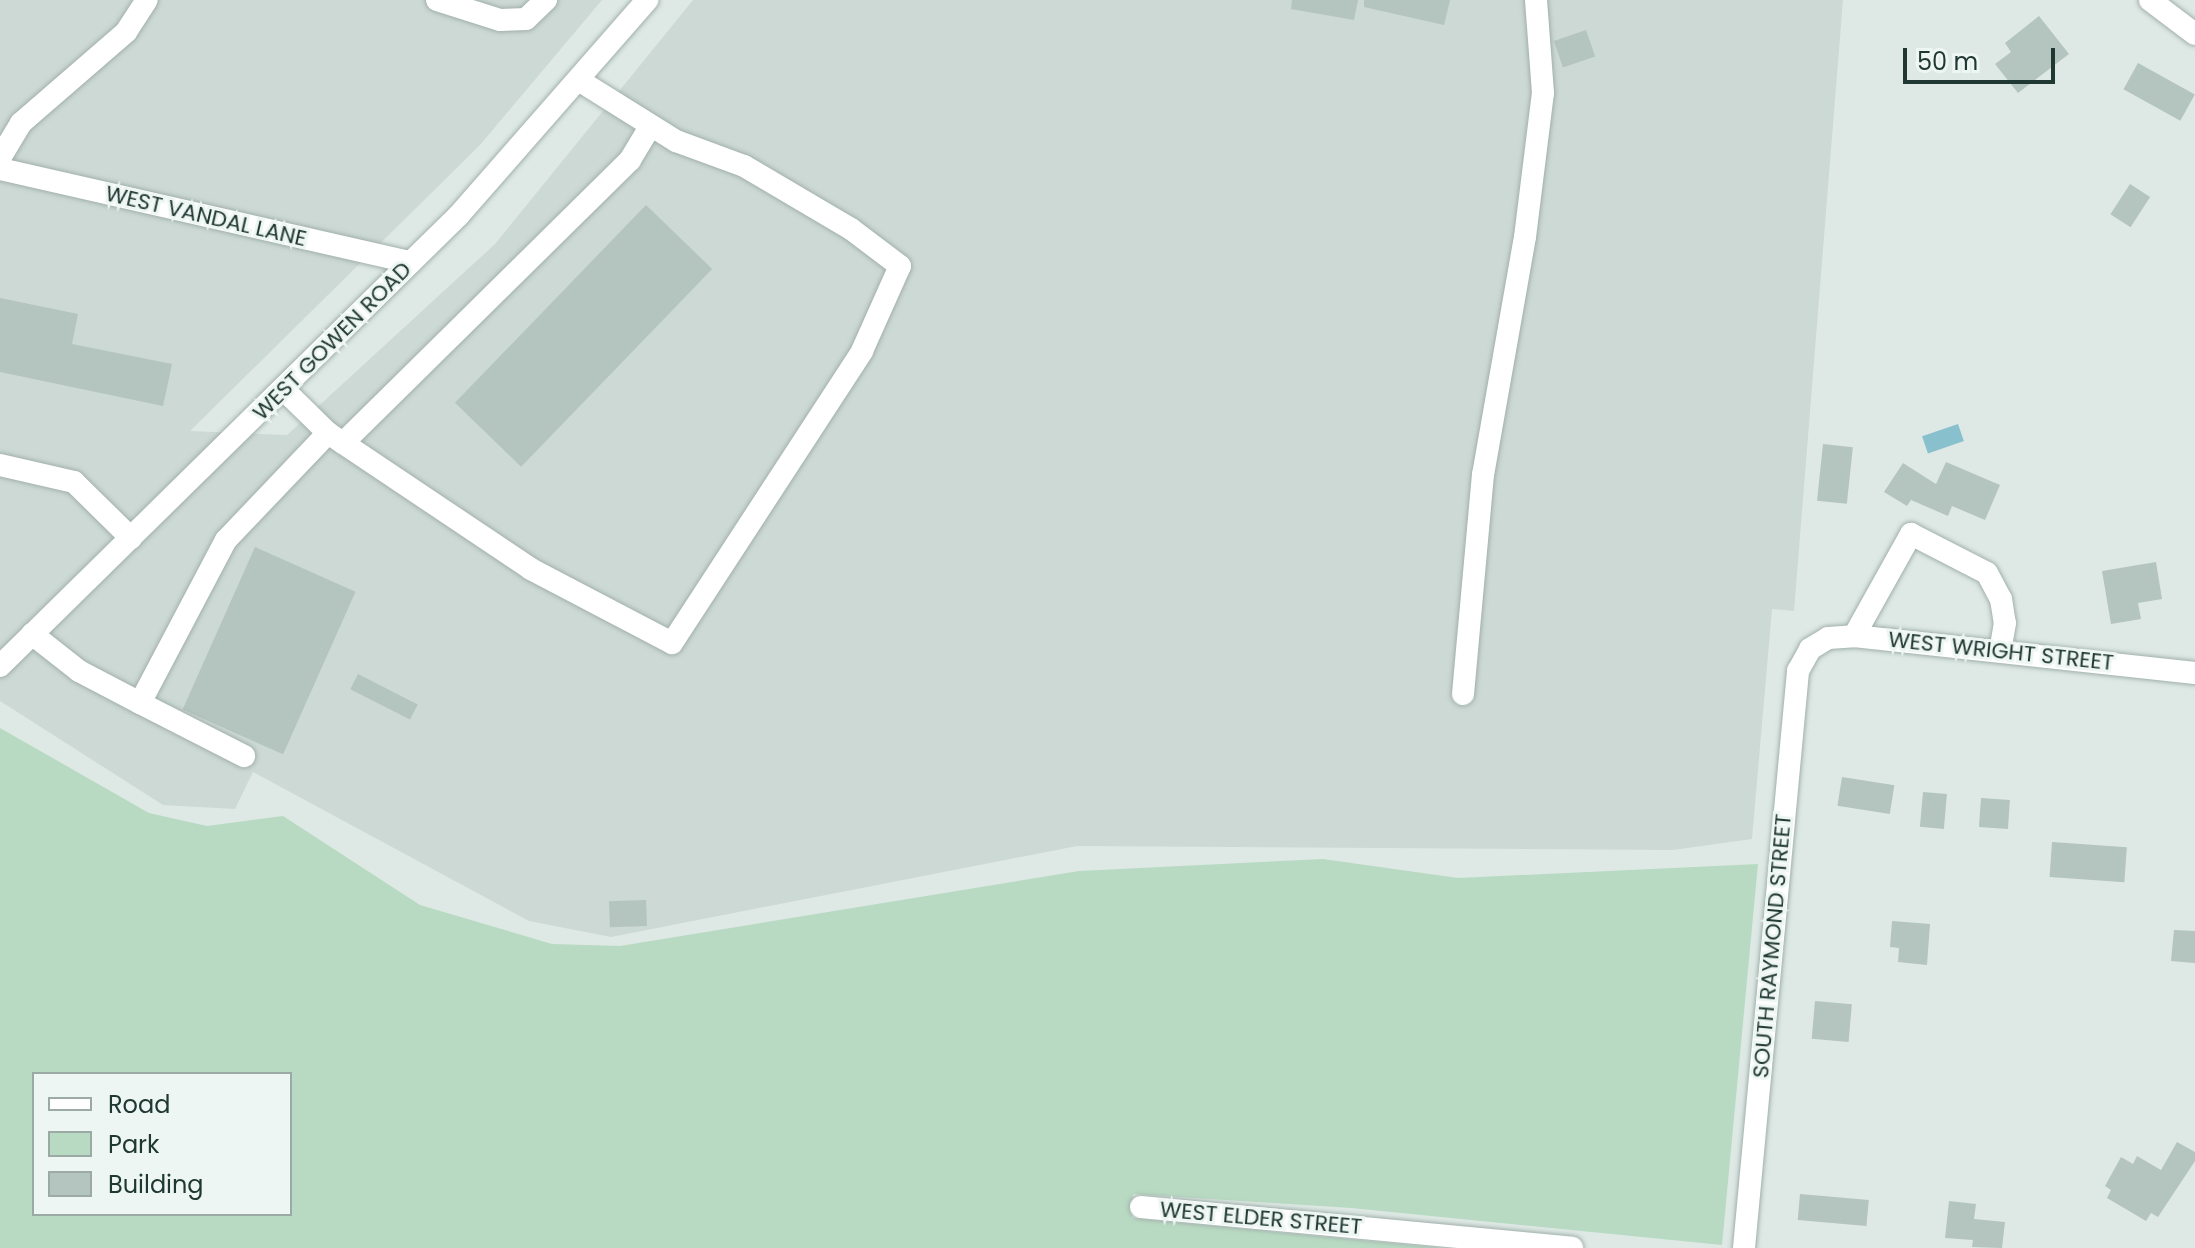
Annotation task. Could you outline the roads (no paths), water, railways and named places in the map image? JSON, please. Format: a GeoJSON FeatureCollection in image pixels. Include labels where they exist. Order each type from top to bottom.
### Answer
{"type":"FeatureCollection","features":[{"type":"Feature","properties":{"kind":"street"},"geometry":{"type":"LineString","coordinates":[[0,158],[21,123],[126,32],[147,0]]}},
{"type":"Feature","properties":{"kind":"street"},"geometry":{"type":"LineString","coordinates":[[437,0],[500,20],[526,19],[546,0]]}},
{"type":"Feature","properties":{"kind":"street","name":"WEST GOWEN ROAD"},"geometry":{"type":"LineString","coordinates":[[0,666],[411,262],[580,81],[647,0]]}},
{"type":"Feature","properties":{"kind":"street"},"geometry":{"type":"LineString","coordinates":[[2150,0],[2195,34]]}},
{"type":"Feature","properties":{"kind":"street"},"geometry":{"type":"LineString","coordinates":[[1463,694],[1483,475],[1525,237],[1543,93],[1536,3]]}},
{"type":"Feature","properties":{"kind":"street"},"geometry":{"type":"LineString","coordinates":[[283,389],[336,438],[531,569],[672,643],[862,351],[900,266],[851,229],[744,166],[650,127],[580,81]]}},
{"type":"Feature","properties":{"kind":"street"},"geometry":{"type":"LineString","coordinates":[[140,703],[226,540],[630,160],[650,127]]}},
{"type":"Feature","properties":{"kind":"street","name":"WEST VANDAL LANE"},"geometry":{"type":"LineString","coordinates":[[0,169],[411,262]]}},
{"type":"Feature","properties":{"kind":"street"},"geometry":{"type":"LineString","coordinates":[[0,465],[74,482],[131,538]]}},
{"type":"Feature","properties":{"kind":"street"},"geometry":{"type":"LineString","coordinates":[[1854,636],[1911,534],[1987,573],[2001,599],[2005,623],[2000,650]]}},
{"type":"Feature","properties":{"kind":"street"},"geometry":{"type":"LineString","coordinates":[[32,634],[79,671],[244,756]]}},
{"type":"Feature","properties":{"kind":"street","name":"WEST WRIGHT STREET"},"geometry":{"type":"LineString","coordinates":[[1810,649],[1828,638],[1854,636],[2195,673]]}},
{"type":"Feature","properties":{"kind":"street","name":"SOUTH RAYMOND STREET"},"geometry":{"type":"LineString","coordinates":[[1744,1248],[1798,671],[1810,649]]}},
{"type":"Feature","properties":{"kind":"street","name":"WEST ELDER STREET"},"geometry":{"type":"LineString","coordinates":[[1141,1207],[1572,1248]]}},
{"type":"Feature","properties":{"kind":"water"},"geometry":{"type":"Polygon","coordinates":[[[1958,424],[1964,441],[1928,453],[1922,436],[1958,424]]]}}]}
